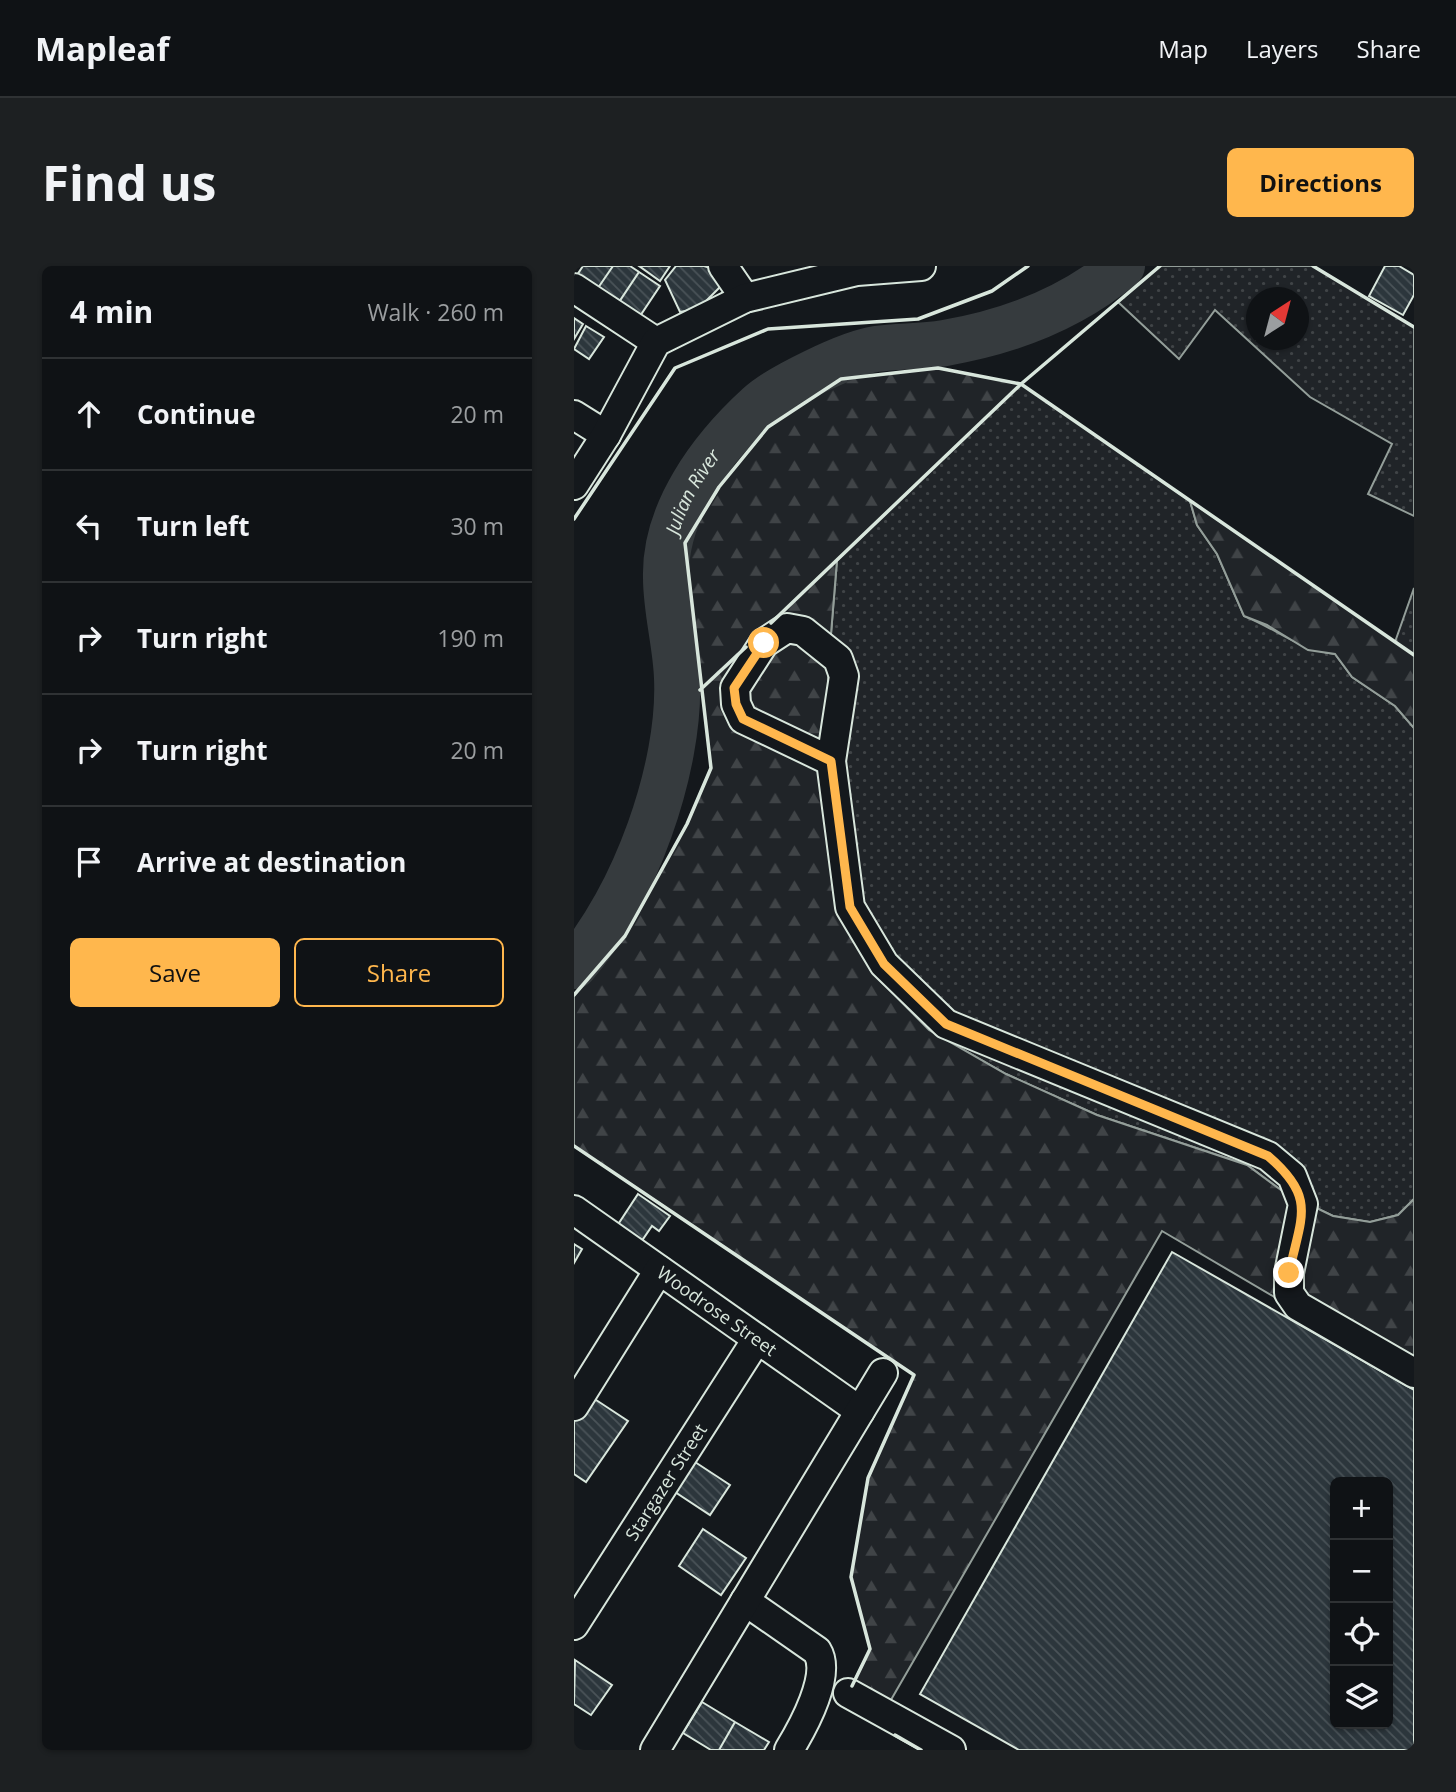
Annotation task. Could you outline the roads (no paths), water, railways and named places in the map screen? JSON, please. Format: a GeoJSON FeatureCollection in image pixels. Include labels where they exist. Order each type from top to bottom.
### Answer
{"type":"FeatureCollection","features":[{"type":"Feature","properties":{"kind":"street"},"geometry":{"type":"LineString","coordinates":[[723,266],[745,298]]}},
{"type":"Feature","properties":{"kind":"street"},"geometry":{"type":"LineString","coordinates":[[574,485],[606,435],[656,341],[745,298],[856,268],[921,266]]}},
{"type":"Feature","properties":{"kind":"street"},"geometry":{"type":"LineString","coordinates":[[574,288],[656,341]]}},
{"type":"Feature","properties":{"kind":"street"},"geometry":{"type":"LineString","coordinates":[[574,415],[606,435]]}},
{"type":"Feature","properties":{"kind":"street"},"geometry":{"type":"LineString","coordinates":[[831,761],[743,719],[736,704],[734,688],[764,643],[787,628],[803,631],[838,659],[844,676],[831,761],[850,907],[884,964],[946,1024],[1268,1156],[1292,1176],[1303,1204],[1289,1273],[1289,1293],[1298,1306],[1414,1373]]}},
{"type":"Feature","properties":{"kind":"street","name":"Woodrose Street"},"geometry":{"type":"LineString","coordinates":[[574,1210],[860,1412]]}},
{"type":"Feature","properties":{"kind":"street"},"geometry":{"type":"LineString","coordinates":[[574,1406],[659,1270]]}},
{"type":"Feature","properties":{"kind":"street","name":"Stargazer Street"},"geometry":{"type":"LineString","coordinates":[[574,1625],[757,1339]]}},
{"type":"Feature","properties":{"kind":"street"},"geometry":{"type":"LineString","coordinates":[[655,1750],[883,1373]]}},
{"type":"Feature","properties":{"kind":"street"},"geometry":{"type":"LineString","coordinates":[[745,1601],[817,1651],[822,1660],[823,1676],[797,1747]]}},
{"type":"Feature","properties":{"kind":"street"},"geometry":{"type":"LineString","coordinates":[[848,1693],[951,1750]]}},
{"type":"Feature","properties":{"kind":"waterway","name":"Julian River"},"geometry":{"type":"LineString","coordinates":[[574,966],[596,938],[616,905],[650,830],[662,791],[671,751],[677,678],[666,590],[667,553],[682,506],[708,462],[740,423],[758,406],[814,372],[876,349],[945,343],[1016,325],[1061,306],[1103,281],[1122,266]]}}]}
